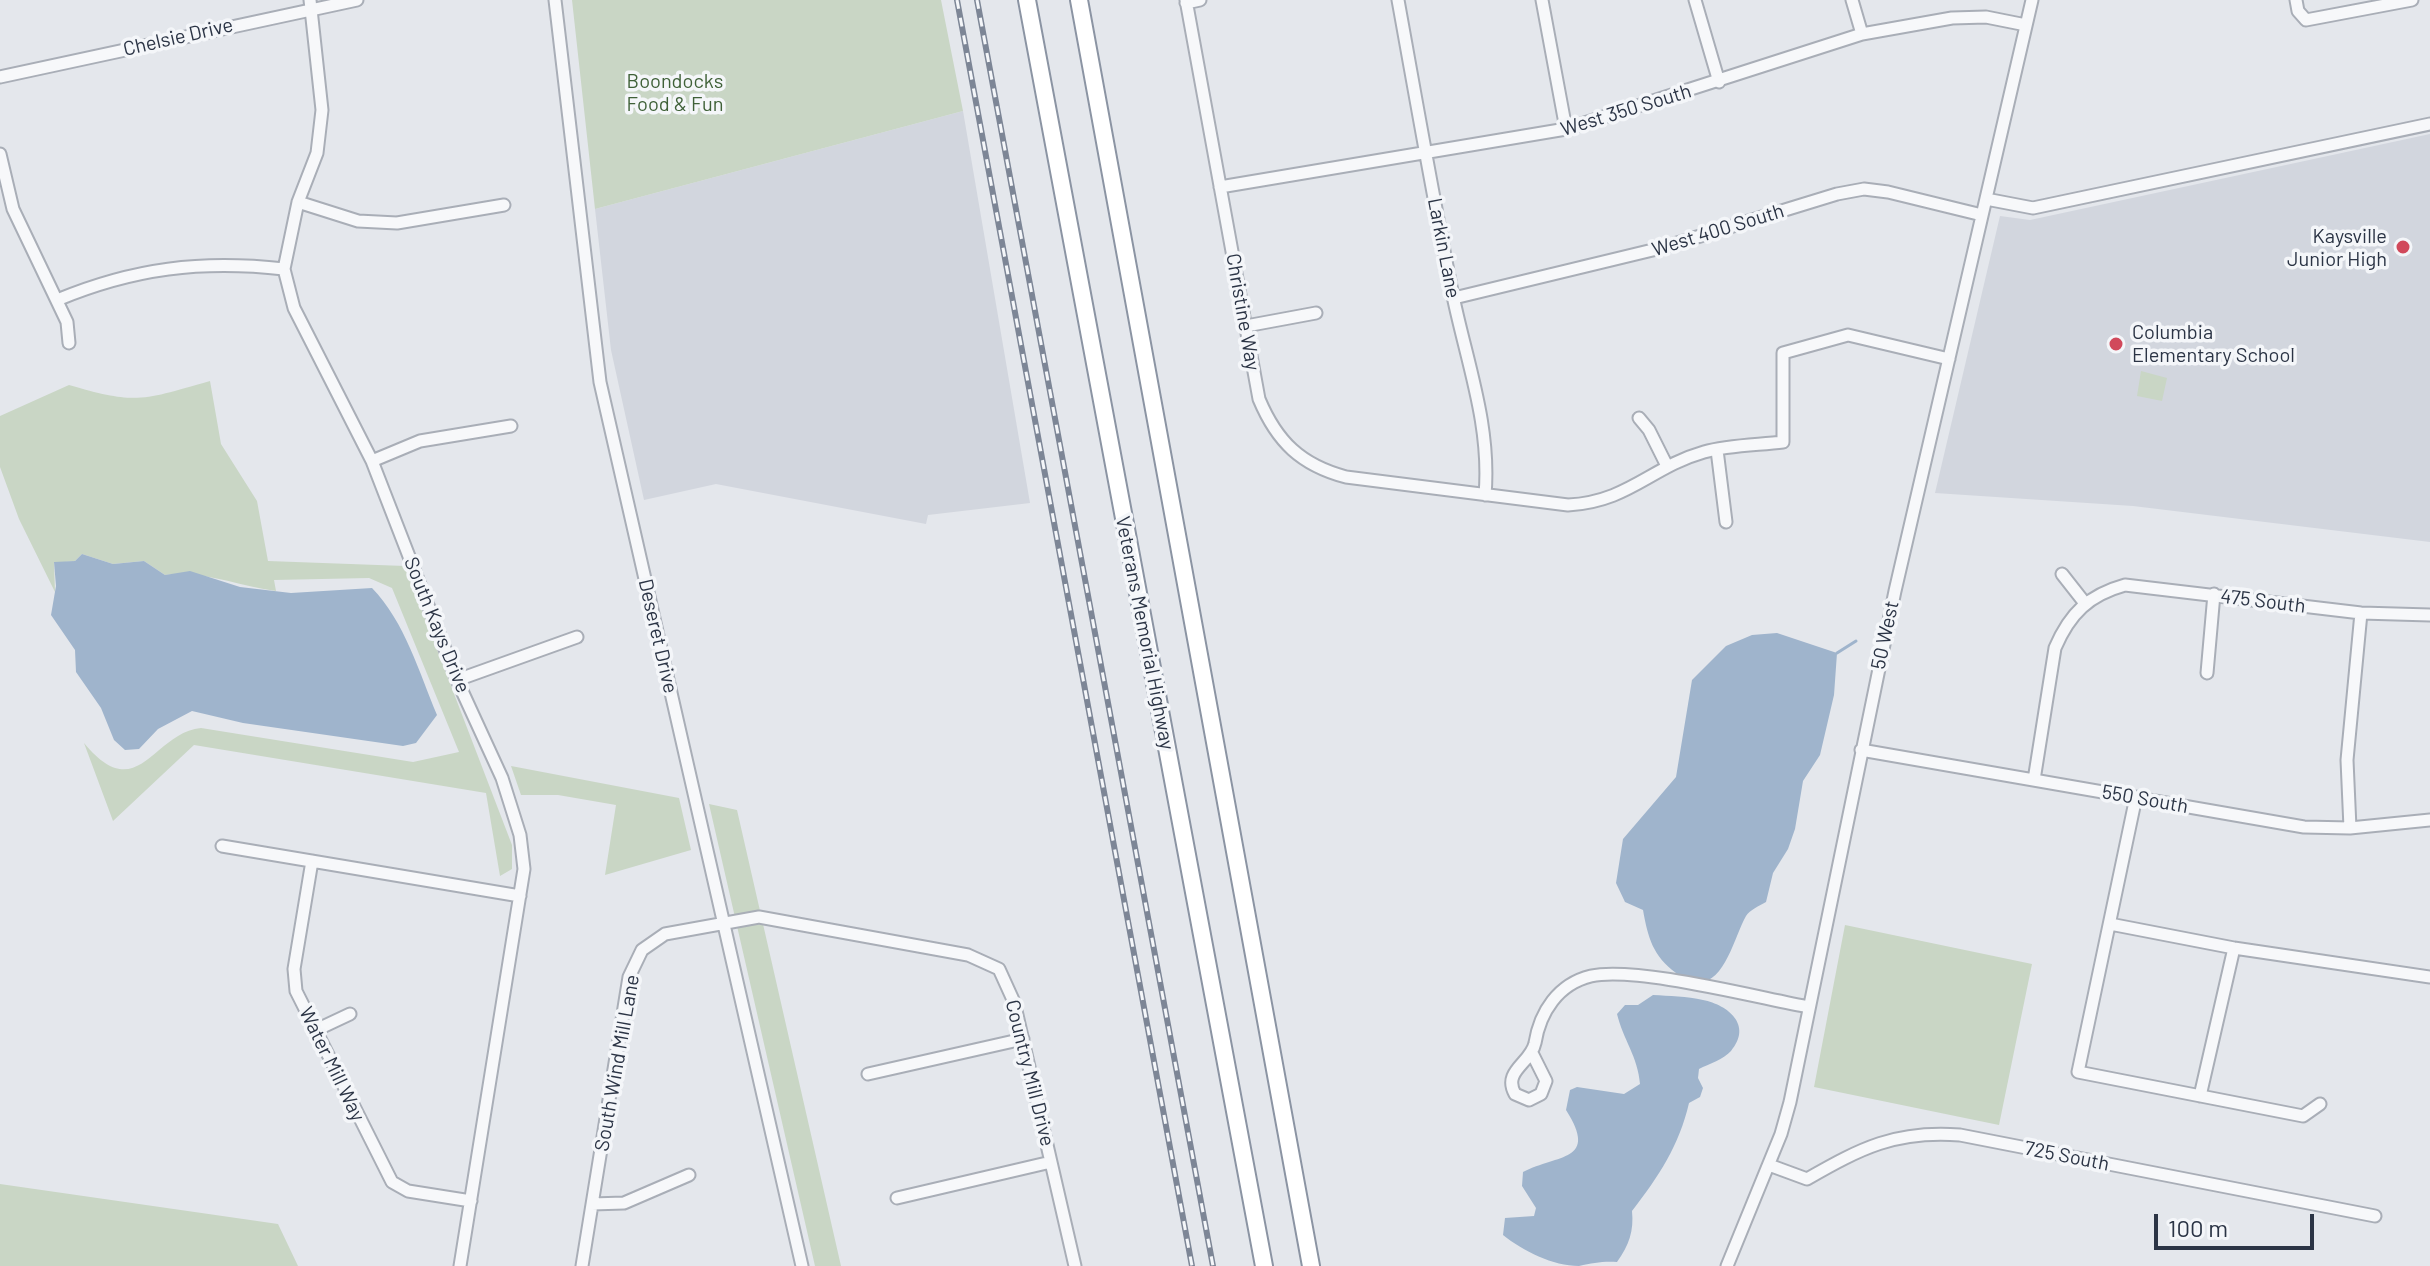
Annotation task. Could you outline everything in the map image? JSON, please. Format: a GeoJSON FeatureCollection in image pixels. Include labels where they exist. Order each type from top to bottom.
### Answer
{"type":"FeatureCollection","features":[{"type":"Feature","properties":{"kind":"highway","name":"Veterans Memorial Highway"},"geometry":{"type":"LineString","coordinates":[[1027,0],[1264,1266]]}},
{"type":"Feature","properties":{"kind":"highway"},"geometry":{"type":"LineString","coordinates":[[1079,0],[1311,1266]]}},
{"type":"Feature","properties":{"kind":"street","name":"Chelsie Drive"},"geometry":{"type":"LineString","coordinates":[[0,77],[310,4],[357,0]]}},
{"type":"Feature","properties":{"kind":"street","name":"Deseret Drive"},"geometry":{"type":"LineString","coordinates":[[555,0],[600,382],[802,1266]]}},
{"type":"Feature","properties":{"kind":"street"},"geometry":{"type":"LineString","coordinates":[[1186,2],[1200,0]]}},
{"type":"Feature","properties":{"kind":"street","name":"Larkin Lane"},"geometry":{"type":"LineString","coordinates":[[1398,0],[1454,298],[1485,429],[1488,457],[1485,495]]}},
{"type":"Feature","properties":{"kind":"street"},"geometry":{"type":"LineString","coordinates":[[1542,0],[1566,129]]}},
{"type":"Feature","properties":{"kind":"street"},"geometry":{"type":"LineString","coordinates":[[1695,0],[1719,82]]}},
{"type":"Feature","properties":{"kind":"street"},"geometry":{"type":"LineString","coordinates":[[1852,0],[1862,34]]}},
{"type":"Feature","properties":{"kind":"street","name":"50 West"},"geometry":{"type":"LineString","coordinates":[[1727,1266],[1769,1165],[1790,1102],[1861,750],[2032,0]]}},
{"type":"Feature","properties":{"kind":"street"},"geometry":{"type":"LineString","coordinates":[[2296,0],[2298,11],[2306,20],[2322,20],[2412,0]]}},
{"type":"Feature","properties":{"kind":"street","name":"Christine Way"},"geometry":{"type":"LineString","coordinates":[[1186,2],[1259,399],[1275,431],[1297,457],[1320,470],[1346,477],[1485,495],[1568,505],[1591,504],[1634,489],[1667,466],[1717,450],[1783,442],[1783,353],[1848,335],[1949,359]]}},
{"type":"Feature","properties":{"kind":"street","name":"South Kays Drive"},"geometry":{"type":"LineString","coordinates":[[310,4],[322,110],[317,153],[298,202],[284,269],[294,308],[372,461],[457,680],[502,778],[520,835],[524,869],[460,1266]]}},
{"type":"Feature","properties":{"kind":"street","name":"West 350 South"},"geometry":{"type":"LineString","coordinates":[[1220,187],[1566,129],[1862,34],[1952,18],[1986,17],[2026,25]]}},
{"type":"Feature","properties":{"kind":"street"},"geometry":{"type":"LineString","coordinates":[[1986,199],[2033,208],[2430,124]]}},
{"type":"Feature","properties":{"kind":"street"},"geometry":{"type":"LineString","coordinates":[[0,154],[13,209],[67,322],[69,343]]}},
{"type":"Feature","properties":{"kind":"street","name":"West 400 South"},"geometry":{"type":"LineString","coordinates":[[1454,298],[1661,248],[1837,194],[1864,189],[1982,215]]}},
{"type":"Feature","properties":{"kind":"street"},"geometry":{"type":"LineString","coordinates":[[298,202],[358,221],[397,223],[504,205]]}},
{"type":"Feature","properties":{"kind":"street"},"geometry":{"type":"LineString","coordinates":[[57,300],[92,285],[191,264],[230,263],[284,269]]}},
{"type":"Feature","properties":{"kind":"street"},"geometry":{"type":"LineString","coordinates":[[1246,326],[1316,313]]}},
{"type":"Feature","properties":{"kind":"street"},"geometry":{"type":"LineString","coordinates":[[1639,418],[1649,430],[1667,466]]}},
{"type":"Feature","properties":{"kind":"street"},"geometry":{"type":"LineString","coordinates":[[372,461],[420,441],[511,426]]}},
{"type":"Feature","properties":{"kind":"street"},"geometry":{"type":"LineString","coordinates":[[1717,450],[1726,522]]}},
{"type":"Feature","properties":{"kind":"street"},"geometry":{"type":"LineString","coordinates":[[2034,780],[2055,648],[2064,627],[2084,602],[2062,574]]}},
{"type":"Feature","properties":{"kind":"street","name":"475 South"},"geometry":{"type":"LineString","coordinates":[[2084,602],[2098,593],[2125,585],[2361,613],[2430,615]]}},
{"type":"Feature","properties":{"kind":"street"},"geometry":{"type":"LineString","coordinates":[[2207,673],[2214,594]]}},
{"type":"Feature","properties":{"kind":"street"},"geometry":{"type":"LineString","coordinates":[[2350,828],[2347,760],[2361,613]]}},
{"type":"Feature","properties":{"kind":"street"},"geometry":{"type":"LineString","coordinates":[[457,680],[577,637]]}},
{"type":"Feature","properties":{"kind":"street","name":"550 South"},"geometry":{"type":"LineString","coordinates":[[1861,750],[2304,827],[2350,828],[2430,820]]}},
{"type":"Feature","properties":{"kind":"street"},"geometry":{"type":"LineString","coordinates":[[2136,797],[2078,1072],[2303,1116],[2320,1104]]}},
{"type":"Feature","properties":{"kind":"street"},"geometry":{"type":"LineString","coordinates":[[222,846],[520,896]]}},
{"type":"Feature","properties":{"kind":"street","name":"Water Mill Way"},"geometry":{"type":"LineString","coordinates":[[312,861],[294,969],[296,991],[392,1182],[408,1191],[471,1201]]}},
{"type":"Feature","properties":{"kind":"street","name":"Country Mill Drive"},"geometry":{"type":"LineString","coordinates":[[725,923],[759,917],[968,955],[999,969],[1014,1002],[1075,1266]]}},
{"type":"Feature","properties":{"kind":"street","name":"South Wind Mill Lane"},"geometry":{"type":"LineString","coordinates":[[582,1266],[629,977],[642,950],[665,934],[725,923]]}},
{"type":"Feature","properties":{"kind":"street"},"geometry":{"type":"LineString","coordinates":[[2110,924],[2234,948],[2430,977]]}},
{"type":"Feature","properties":{"kind":"street"},"geometry":{"type":"LineString","coordinates":[[2200,1096],[2234,948]]}},
{"type":"Feature","properties":{"kind":"street"},"geometry":{"type":"LineString","coordinates":[[1533,1055],[1546,1009],[1560,992],[1578,981],[1606,973],[1809,1007]]}},
{"type":"Feature","properties":{"kind":"street"},"geometry":{"type":"LineString","coordinates":[[316,1030],[350,1014]]}},
{"type":"Feature","properties":{"kind":"street"},"geometry":{"type":"LineString","coordinates":[[868,1074],[1023,1039]]}},
{"type":"Feature","properties":{"kind":"street","name":"725 South"},"geometry":{"type":"LineString","coordinates":[[1769,1165],[1807,1179],[1884,1140],[1907,1134],[1960,1135],[2375,1216]]}},
{"type":"Feature","properties":{"kind":"street"},"geometry":{"type":"LineString","coordinates":[[897,1198],[1051,1162]]}},
{"type":"Feature","properties":{"kind":"street"},"geometry":{"type":"LineString","coordinates":[[592,1204],[624,1203],[689,1175]]}},
{"type":"Feature","properties":{"kind":"shaded area"},"geometry":{"type":"Polygon","coordinates":[[[963,111],[1030,503],[928,515],[926,524],[716,484],[644,500],[611,350],[595,209],[963,111]]]}},
{"type":"Feature","properties":{"kind":"shaded area"},"geometry":{"type":"Polygon","coordinates":[[[2430,134],[2430,542],[2133,506],[1935,493],[2000,216],[2030,220],[2430,134]]]}},
{"type":"Feature","properties":{"kind":"green space","name":"Boondocks Food & Fun"},"geometry":{"type":"Polygon","coordinates":[[[572,0],[941,0],[963,111],[595,209],[572,0]]]}},
{"type":"Feature","properties":{"kind":"green space"},"geometry":{"type":"Polygon","coordinates":[[[2141,371],[2167,378],[2162,401],[2137,396],[2141,371]]]}},
{"type":"Feature","properties":{"kind":"green space"},"geometry":{"type":"Polygon","coordinates":[[[210,381],[221,444],[257,501],[268,561],[405,566],[512,845],[512,869],[500,876],[486,793],[194,745],[113,821],[84,743],[103,761],[118,769],[132,768],[184,733],[201,728],[413,762],[459,752],[392,588],[369,578],[274,580],[276,591],[193,575],[165,575],[144,561],[113,564],[82,554],[75,561],[54,563],[55,592],[19,519],[0,467],[0,416],[69,385],[126,398],[140,398],[210,381]]]}},
{"type":"Feature","properties":{"kind":"green space"},"geometry":{"type":"Polygon","coordinates":[[[511,766],[679,798],[691,850],[605,875],[616,805],[558,795],[521,795],[511,766]]]}},
{"type":"Feature","properties":{"kind":"green space"},"geometry":{"type":"Polygon","coordinates":[[[709,804],[737,810],[841,1266],[815,1266],[709,804]]]}},
{"type":"Feature","properties":{"kind":"green space"},"geometry":{"type":"Polygon","coordinates":[[[1845,925],[2032,964],[1999,1125],[1814,1087],[1845,925]]]}},
{"type":"Feature","properties":{"kind":"green space"},"geometry":{"type":"Polygon","coordinates":[[[0,1184],[278,1224],[298,1266],[0,1266],[0,1184]]]}},
{"type":"Feature","properties":{"kind":"water"},"geometry":{"type":"Polygon","coordinates":[[[82,554],[113,564],[144,561],[165,575],[190,571],[240,587],[291,593],[372,588],[394,616],[437,715],[416,743],[403,746],[243,723],[192,711],[158,729],[139,749],[125,750],[114,740],[101,708],[76,672],[75,650],[51,615],[56,586],[54,562],[75,561],[82,554]]]}},
{"type":"Feature","properties":{"kind":"water"},"geometry":{"type":"Polygon","coordinates":[[[1777,633],[1837,653],[1834,695],[1820,755],[1803,781],[1795,829],[1788,849],[1773,873],[1766,902],[1746,916],[1729,954],[1714,976],[1704,982],[1691,981],[1662,960],[1650,938],[1643,910],[1625,902],[1616,883],[1623,839],[1676,777],[1692,680],[1726,646],[1752,635],[1777,633]]]}},
{"type":"Feature","properties":{"kind":"water"},"geometry":{"type":"Polygon","coordinates":[[[1653,995],[1697,999],[1721,1006],[1735,1018],[1739,1033],[1737,1042],[1724,1056],[1699,1069],[1698,1078],[1703,1088],[1700,1097],[1689,1103],[1680,1133],[1667,1160],[1632,1211],[1630,1238],[1617,1262],[1569,1265],[1520,1247],[1503,1235],[1505,1218],[1534,1216],[1536,1208],[1522,1186],[1523,1172],[1570,1154],[1576,1148],[1578,1139],[1575,1127],[1566,1110],[1570,1090],[1577,1087],[1624,1094],[1640,1084],[1617,1014],[1625,1005],[1638,1005],[1653,995]]]}},
{"type":"Feature","properties":{"kind":"waterway"},"geometry":{"type":"LineString","coordinates":[[1837,653],[1856,641]]}},
{"type":"Feature","properties":{"kind":"railway"},"geometry":{"type":"LineString","coordinates":[[957,0],[1192,1266]]}},
{"type":"Feature","properties":{"kind":"railway"},"geometry":{"type":"LineString","coordinates":[[977,0],[1213,1266]]}},
{"type":"Feature","properties":{"kind":"place","name":"Kaysville Junior High"},"geometry":{"type":"Point","coordinates":[2403,247]}},
{"type":"Feature","properties":{"kind":"place","name":"Columbia Elementary School"},"geometry":{"type":"Point","coordinates":[2116,344]}}]}
